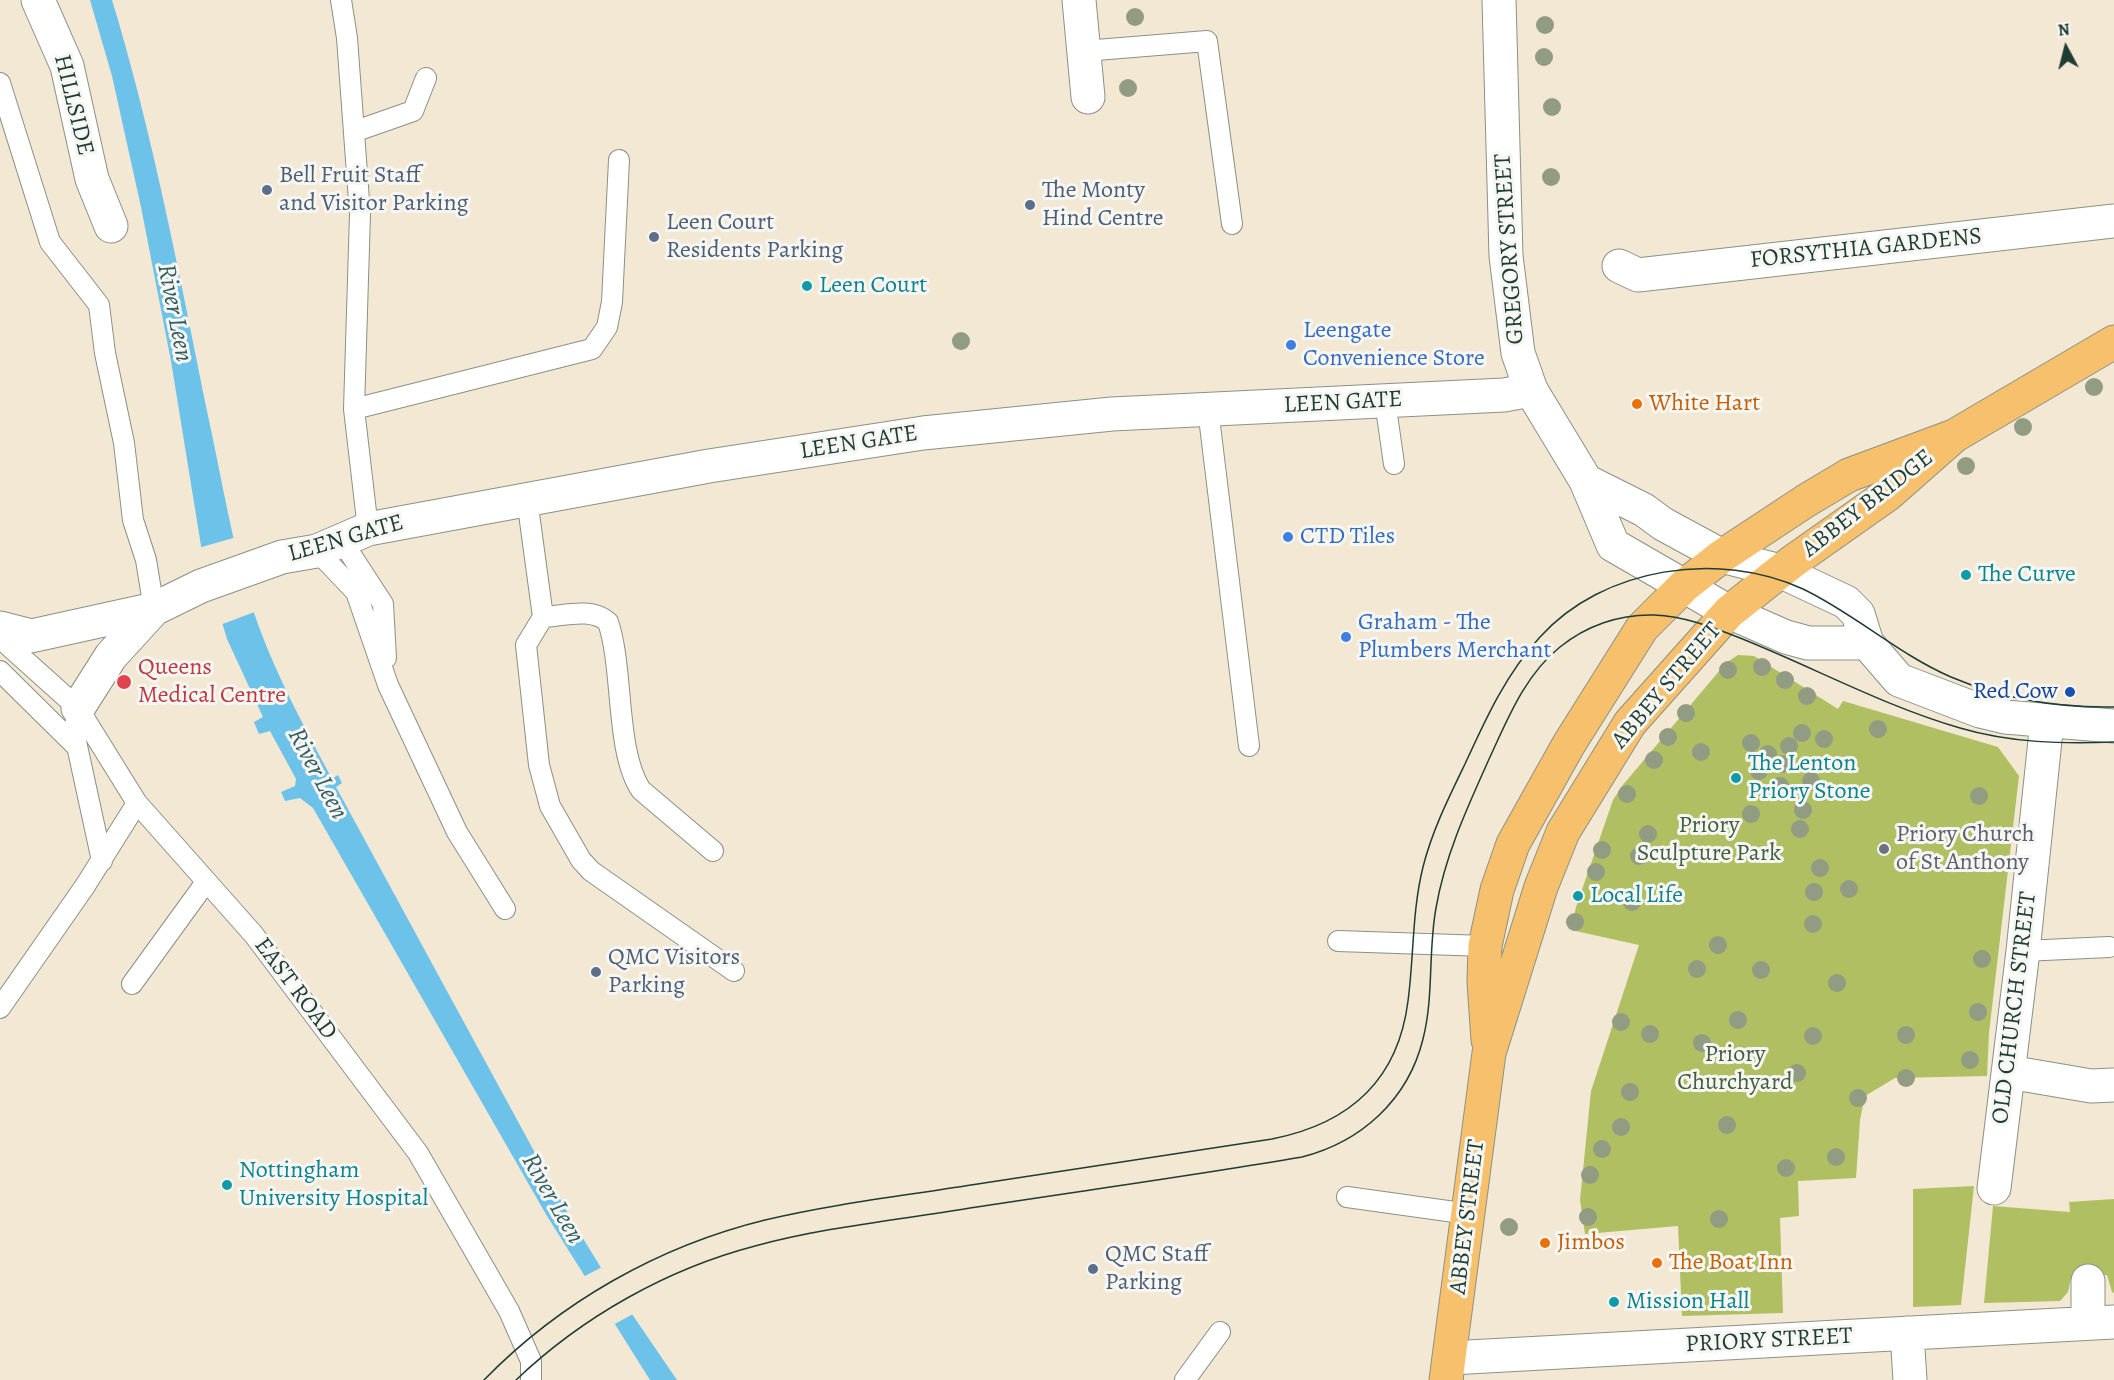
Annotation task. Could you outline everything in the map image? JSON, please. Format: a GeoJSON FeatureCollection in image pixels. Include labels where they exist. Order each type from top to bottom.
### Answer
{"type":"FeatureCollection","features":[{"type":"Feature","properties":{"kind":"main road","name":"ABBEY BRIDGE"},"geometry":{"type":"LineString","coordinates":[[1722,556],[1849,475],[1954,436],[2114,342]]}},
{"type":"Feature","properties":{"kind":"main road","name":"ABBEY BRIDGE"},"geometry":{"type":"LineString","coordinates":[[1780,572],[1887,495],[1954,436]]}},
{"type":"Feature","properties":{"kind":"main road","name":"ABBEY STREET"},"geometry":{"type":"LineString","coordinates":[[1490,1053],[1484,982],[1485,945],[1497,890],[1513,844],[1530,810],[1642,628],[1684,586],[1722,556]]}},
{"type":"Feature","properties":{"kind":"main road","name":"ABBEY STREET"},"geometry":{"type":"LineString","coordinates":[[1448,1369],[1490,1053],[1541,887],[1563,832],[1630,723],[1728,612],[1780,572]]}},
{"type":"Feature","properties":{"kind":"street","name":"HILLSIDE"},"geometry":{"type":"LineString","coordinates":[[38,0],[67,66],[80,184],[111,226]]}},
{"type":"Feature","properties":{"kind":"street"},"geometry":{"type":"LineString","coordinates":[[1079,0],[1088,97]]}},
{"type":"Feature","properties":{"kind":"street","name":"GREGORY STREET"},"geometry":{"type":"LineString","coordinates":[[1499,0],[1506,256],[1518,353],[1531,390],[1586,481],[1613,544],[1659,574],[1728,612],[1786,638],[1808,643],[1867,643]]}},
{"type":"Feature","properties":{"kind":"street","name":"FORSYTHIA GARDENS"},"geometry":{"type":"LineString","coordinates":[[1619,266],[1638,274],[2114,222]]}},
{"type":"Feature","properties":{"kind":"street","name":"LEEN GATE"},"geometry":{"type":"LineString","coordinates":[[154,609],[201,586],[282,557],[342,540],[527,499],[709,466],[905,435],[1112,414],[1504,395],[1531,390]]}},
{"type":"Feature","properties":{"kind":"street"},"geometry":{"type":"LineString","coordinates":[[1586,481],[1644,510],[1663,524],[1722,556],[1780,572],[1846,602],[1858,614],[1867,643],[1899,680],[1980,711],[2005,717],[2114,726]]}},
{"type":"Feature","properties":{"kind":"street"},"geometry":{"type":"LineString","coordinates":[[0,628],[31,636],[154,609]]}},
{"type":"Feature","properties":{"kind":"street"},"geometry":{"type":"LineString","coordinates":[[78,708],[111,656],[154,609]]}},
{"type":"Feature","properties":{"kind":"street"},"geometry":{"type":"LineString","coordinates":[[2047,721],[2114,712]]}},
{"type":"Feature","properties":{"kind":"street","name":"OLD CHURCH STREET"},"geometry":{"type":"LineString","coordinates":[[1994,1188],[2023,951],[2047,721]]}},
{"type":"Feature","properties":{"kind":"street"},"geometry":{"type":"LineString","coordinates":[[2009,1072],[2062,1083],[2091,1086],[2114,1085]]}},
{"type":"Feature","properties":{"kind":"street","name":"PRIORY STREET"},"geometry":{"type":"LineString","coordinates":[[1448,1369],[1907,1333],[2101,1322],[2088,1281]]}},
{"type":"Feature","properties":{"kind":"street"},"geometry":{"type":"LineString","coordinates":[[1907,1333],[1910,1380]]}},
{"type":"Feature","properties":{"kind":"lane"},"geometry":{"type":"LineString","coordinates":[[341,0],[356,131],[360,214],[354,409],[342,540],[356,592],[387,685],[457,832],[505,909]]}},
{"type":"Feature","properties":{"kind":"lane"},"geometry":{"type":"LineString","coordinates":[[1084,51],[1208,41],[1232,224]]}},
{"type":"Feature","properties":{"kind":"lane"},"geometry":{"type":"LineString","coordinates":[[356,131],[413,111],[426,78]]}},
{"type":"Feature","properties":{"kind":"lane"},"geometry":{"type":"LineString","coordinates":[[0,83],[50,242],[99,305],[105,353],[124,443],[133,520],[146,560],[154,609]]}},
{"type":"Feature","properties":{"kind":"lane"},"geometry":{"type":"LineString","coordinates":[[354,409],[592,349],[607,327],[612,302],[619,160]]}},
{"type":"Feature","properties":{"kind":"lane"},"geometry":{"type":"LineString","coordinates":[[1385,401],[1394,464]]}},
{"type":"Feature","properties":{"kind":"lane"},"geometry":{"type":"LineString","coordinates":[[1208,409],[1249,746]]}},
{"type":"Feature","properties":{"kind":"lane"},"geometry":{"type":"LineString","coordinates":[[527,499],[543,617],[526,645],[539,765],[550,806],[581,860],[591,871],[734,971]]}},
{"type":"Feature","properties":{"kind":"lane"},"geometry":{"type":"LineString","coordinates":[[342,540],[383,604],[387,685]]}},
{"type":"Feature","properties":{"kind":"lane"},"geometry":{"type":"LineString","coordinates":[[543,617],[591,613],[600,615],[608,622],[629,757],[635,781],[641,790],[713,851]]}},
{"type":"Feature","properties":{"kind":"lane","name":"EAST ROAD"},"geometry":{"type":"LineString","coordinates":[[0,638],[78,708],[137,803],[254,934],[418,1153],[509,1311],[531,1361],[531,1380]]}},
{"type":"Feature","properties":{"kind":"lane"},"geometry":{"type":"LineString","coordinates":[[0,671],[77,747]]}},
{"type":"Feature","properties":{"kind":"lane"},"geometry":{"type":"LineString","coordinates":[[78,708],[74,732],[102,861]]}},
{"type":"Feature","properties":{"kind":"lane"},"geometry":{"type":"LineString","coordinates":[[0,1008],[102,861],[137,803]]}},
{"type":"Feature","properties":{"kind":"lane"},"geometry":{"type":"LineString","coordinates":[[132,984],[206,882]]}},
{"type":"Feature","properties":{"kind":"lane"},"geometry":{"type":"LineString","coordinates":[[1338,941],[1485,945]]}},
{"type":"Feature","properties":{"kind":"lane"},"geometry":{"type":"LineString","coordinates":[[2023,951],[2109,947]]}},
{"type":"Feature","properties":{"kind":"lane"},"geometry":{"type":"LineString","coordinates":[[1347,1197],[1469,1214]]}},
{"type":"Feature","properties":{"kind":"lane"},"geometry":{"type":"LineString","coordinates":[[1185,1380],[1220,1332]]}},
{"type":"Feature","properties":{"kind":"green space","name":"Priory Churchyard"},"geometry":{"type":"Polygon","coordinates":[[[1738,655],[1754,656],[1838,709],[1843,701],[1998,747],[2019,776],[1989,1033],[1987,1076],[1895,1078],[1865,1096],[1860,1120],[1856,1178],[1798,1181],[1799,1216],[1780,1218],[1783,1313],[1682,1316],[1678,1226],[1585,1234],[1580,1200],[1591,1091],[1639,945],[1571,930],[1576,907],[1613,800],[1622,786],[1726,663],[1738,655]]]}},
{"type":"Feature","properties":{"kind":"green space"},"geometry":{"type":"Polygon","coordinates":[[[1974,1186],[1961,1305],[1913,1307],[1913,1189],[1974,1186]]]}},
{"type":"Feature","properties":{"kind":"green space"},"geometry":{"type":"Polygon","coordinates":[[[2114,1199],[2114,1293],[2107,1275],[2071,1278],[2068,1292],[2060,1301],[1984,1303],[1993,1206],[2070,1212],[2069,1202],[2114,1199]]]}},
{"type":"Feature","properties":{"kind":"water","name":"River Leen"},"geometry":{"type":"Polygon","coordinates":[[[90,0],[112,0],[127,51],[164,204],[236,547],[250,601],[275,666],[332,779],[338,775],[342,783],[336,787],[571,1219],[608,1279],[677,1380],[650,1380],[547,1216],[313,808],[300,798],[285,801],[281,792],[295,786],[296,779],[270,731],[259,734],[254,722],[263,717],[227,639],[203,558],[171,361],[141,207],[112,76],[90,0]]]}},
{"type":"Feature","properties":{"kind":"pier"},"geometry":{"type":"Polygon","coordinates":[[[237,537],[257,611],[220,625],[198,548],[237,537]]]}},
{"type":"Feature","properties":{"kind":"pier"},"geometry":{"type":"Polygon","coordinates":[[[604,1266],[635,1313],[611,1326],[581,1278],[604,1266]]]}},
{"type":"Feature","properties":{"kind":"tram line"},"geometry":{"type":"LineString","coordinates":[[484,1380],[545,1326],[613,1280],[650,1261],[726,1231],[790,1214],[841,1205],[1272,1139],[1299,1132],[1346,1110],[1381,1076],[1393,1054],[1402,1029],[1408,1001],[1415,917],[1423,867],[1436,827],[1481,730],[1507,681],[1528,651],[1566,613],[1596,594],[1629,581],[1664,572],[1699,569],[1735,570],[1770,577],[1803,589],[1822,599],[1932,668],[1971,685],[2031,701],[2072,706],[2114,707]]}},
{"type":"Feature","properties":{"kind":"tram line"},"geometry":{"type":"LineString","coordinates":[[516,1380],[569,1336],[627,1298],[690,1268],[755,1246],[862,1224],[1302,1157],[1344,1141],[1362,1129],[1394,1099],[1416,1061],[1426,1023],[1432,941],[1440,888],[1458,831],[1497,742],[1511,712],[1537,671],[1560,647],[1592,627],[1616,619],[1641,615],[1687,620],[1767,649],[1876,698],[1960,728],[2017,740],[2075,743],[2114,742]]}},
{"type":"Feature","properties":{"kind":"place","name":"Bell Fruit Staff and Visitor Parking"},"geometry":{"type":"Point","coordinates":[267,190]}},
{"type":"Feature","properties":{"kind":"place","name":"The Monty Hind Centre"},"geometry":{"type":"Point","coordinates":[1030,205]}},
{"type":"Feature","properties":{"kind":"place","name":"Leen Court Residents Parking"},"geometry":{"type":"Point","coordinates":[654,237]}},
{"type":"Feature","properties":{"kind":"place","name":"Leen Court"},"geometry":{"type":"Point","coordinates":[807,286]}},
{"type":"Feature","properties":{"kind":"place","name":"Leengate Convenience Store"},"geometry":{"type":"Point","coordinates":[1291,345]}},
{"type":"Feature","properties":{"kind":"place","name":"White Hart"},"geometry":{"type":"Point","coordinates":[1637,404]}},
{"type":"Feature","properties":{"kind":"place","name":"CTD Tiles"},"geometry":{"type":"Point","coordinates":[1288,537]}},
{"type":"Feature","properties":{"kind":"place","name":"The Curve"},"geometry":{"type":"Point","coordinates":[1966,575]}},
{"type":"Feature","properties":{"kind":"place","name":"Graham - The Plumbers Merchant"},"geometry":{"type":"Point","coordinates":[1346,637]}},
{"type":"Feature","properties":{"kind":"place","name":"Queens Medical Centre"},"geometry":{"type":"Point","coordinates":[124,682]}},
{"type":"Feature","properties":{"kind":"place","name":"Red Cow"},"geometry":{"type":"Point","coordinates":[2070,692]}},
{"type":"Feature","properties":{"kind":"place","name":"The Lenton Priory Stone"},"geometry":{"type":"Point","coordinates":[1736,778]}},
{"type":"Feature","properties":{"kind":"place","name":"Priory Church of St Anthony"},"geometry":{"type":"Point","coordinates":[1884,849]}},
{"type":"Feature","properties":{"kind":"place","name":"Local Life"},"geometry":{"type":"Point","coordinates":[1578,896]}},
{"type":"Feature","properties":{"kind":"place","name":"QMC Visitors Parking"},"geometry":{"type":"Point","coordinates":[596,972]}},
{"type":"Feature","properties":{"kind":"place","name":"Nottingham University Hospital"},"geometry":{"type":"Point","coordinates":[227,1185]}},
{"type":"Feature","properties":{"kind":"place","name":"Jimbos"},"geometry":{"type":"Point","coordinates":[1545,1243]}},
{"type":"Feature","properties":{"kind":"place","name":"The Boat Inn"},"geometry":{"type":"Point","coordinates":[1657,1263]}},
{"type":"Feature","properties":{"kind":"place","name":"QMC Staff Parking"},"geometry":{"type":"Point","coordinates":[1093,1269]}},
{"type":"Feature","properties":{"kind":"place","name":"Mission Hall"},"geometry":{"type":"Point","coordinates":[1614,1302]}},
{"type":"Feature","properties":{"kind":"park label","name":"Priory Sculpture Park"},"geometry":{"type":"Point","coordinates":[1709,840]}}]}
